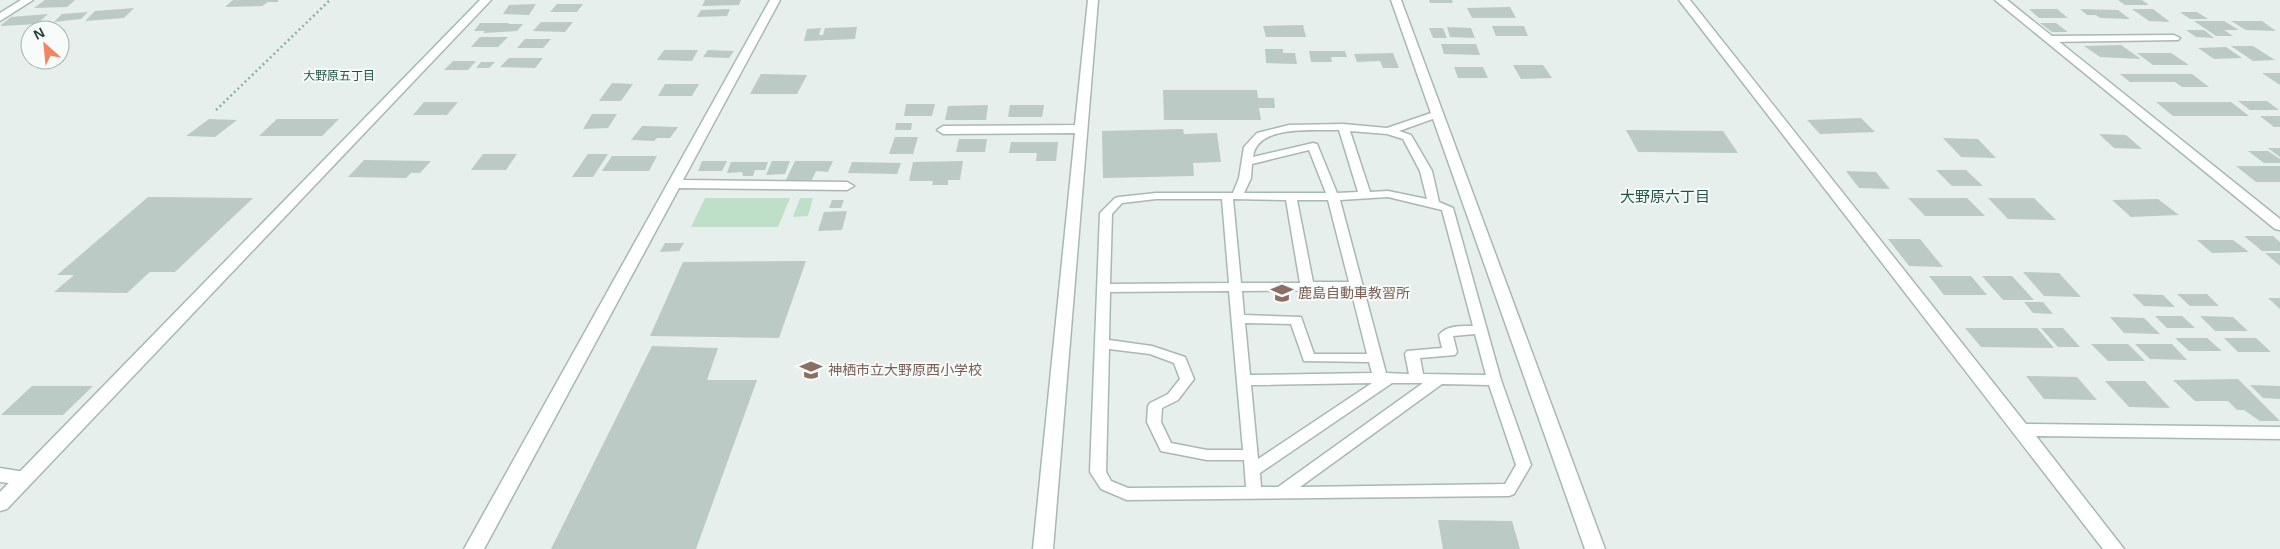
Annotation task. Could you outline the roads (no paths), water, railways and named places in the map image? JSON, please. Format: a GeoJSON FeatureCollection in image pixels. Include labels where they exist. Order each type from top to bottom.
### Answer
{"type":"FeatureCollection","features":[{"type":"Feature","properties":{"kind":"street"},"geometry":{"type":"LineString","coordinates":[[0,18],[28,0]]}},
{"type":"Feature","properties":{"kind":"street"},"geometry":{"type":"LineString","coordinates":[[0,504],[486,0]]}},
{"type":"Feature","properties":{"kind":"street"},"geometry":{"type":"LineString","coordinates":[[474,549],[775,0]]}},
{"type":"Feature","properties":{"kind":"street"},"geometry":{"type":"LineString","coordinates":[[1043,549],[1093,0]]}},
{"type":"Feature","properties":{"kind":"street"},"geometry":{"type":"LineString","coordinates":[[1396,0],[1595,549]]}},
{"type":"Feature","properties":{"kind":"street"},"geometry":{"type":"LineString","coordinates":[[1684,0],[2114,549]]}},
{"type":"Feature","properties":{"kind":"street"},"geometry":{"type":"LineString","coordinates":[[2000,0],[2280,226]]}},
{"type":"Feature","properties":{"kind":"street"},"geometry":{"type":"LineString","coordinates":[[2049,39],[2174,38]]}},
{"type":"Feature","properties":{"kind":"street"},"geometry":{"type":"LineString","coordinates":[[943,130],[1081,130]]}},
{"type":"Feature","properties":{"kind":"street"},"geometry":{"type":"LineString","coordinates":[[674,184],[847,186]]}},
{"type":"Feature","properties":{"kind":"street"},"geometry":{"type":"LineString","coordinates":[[2021,430],[2280,433]]}},
{"type":"Feature","properties":{"kind":"street"},"geometry":{"type":"LineString","coordinates":[[0,475],[25,478]]}},
{"type":"Feature","properties":{"kind":"lane"},"geometry":{"type":"LineString","coordinates":[[1388,131],[1438,114]]}},
{"type":"Feature","properties":{"kind":"lane"},"geometry":{"type":"LineString","coordinates":[[1343,127],[1365,195]]}},
{"type":"Feature","properties":{"kind":"lane"},"geometry":{"type":"LineString","coordinates":[[1254,492],[1235,287],[1232,196],[1245,178],[1249,148],[1261,135],[1289,128],[1343,127],[1388,131],[1407,137],[1426,171],[1434,204]]}},
{"type":"Feature","properties":{"kind":"lane"},"geometry":{"type":"LineString","coordinates":[[1247,162],[1313,146],[1333,197],[1375,358],[1384,378]]}},
{"type":"Feature","properties":{"kind":"lane"},"geometry":{"type":"LineString","coordinates":[[1388,194],[1447,208],[1494,380],[1524,466],[1509,490],[1127,494],[1106,485],[1098,472],[1106,213],[1119,200],[1156,196],[1333,197],[1365,195],[1388,194]]}},
{"type":"Feature","properties":{"kind":"lane"},"geometry":{"type":"LineString","coordinates":[[1291,196],[1307,286]]}},
{"type":"Feature","properties":{"kind":"lane"},"geometry":{"type":"LineString","coordinates":[[1104,288],[1356,286]]}},
{"type":"Feature","properties":{"kind":"lane"},"geometry":{"type":"LineString","coordinates":[[1238,320],[1296,320],[1309,358],[1375,358]]}},
{"type":"Feature","properties":{"kind":"lane"},"geometry":{"type":"LineString","coordinates":[[1417,378],[1412,354],[1450,352],[1446,335],[1452,331],[1480,330]]}},
{"type":"Feature","properties":{"kind":"lane"},"geometry":{"type":"LineString","coordinates":[[1102,344],[1152,350],[1180,360],[1188,379],[1173,397],[1156,406],[1154,422],[1166,447],[1207,455],[1250,455]]}},
{"type":"Feature","properties":{"kind":"lane"},"geometry":{"type":"LineString","coordinates":[[1252,471],[1384,378]]}},
{"type":"Feature","properties":{"kind":"lane"},"geometry":{"type":"LineString","coordinates":[[1243,380],[1417,378],[1494,380]]}},
{"type":"Feature","properties":{"kind":"lane"},"geometry":{"type":"LineString","coordinates":[[1282,492],[1439,379]]}},
{"type":"Feature","properties":{"kind":"place","name":"鹿島自動車教習所"},"geometry":{"type":"Point","coordinates":[1282,293]}},
{"type":"Feature","properties":{"kind":"place","name":"神栖市立大野原西小学校"},"geometry":{"type":"Point","coordinates":[811,370]}},
{"type":"Feature","properties":{"kind":"district","name":"大野原五丁目"},"geometry":{"type":"Point","coordinates":[339,76]}},
{"type":"Feature","properties":{"kind":"district","name":"大野原六丁目"},"geometry":{"type":"Point","coordinates":[1665,196]}}]}
